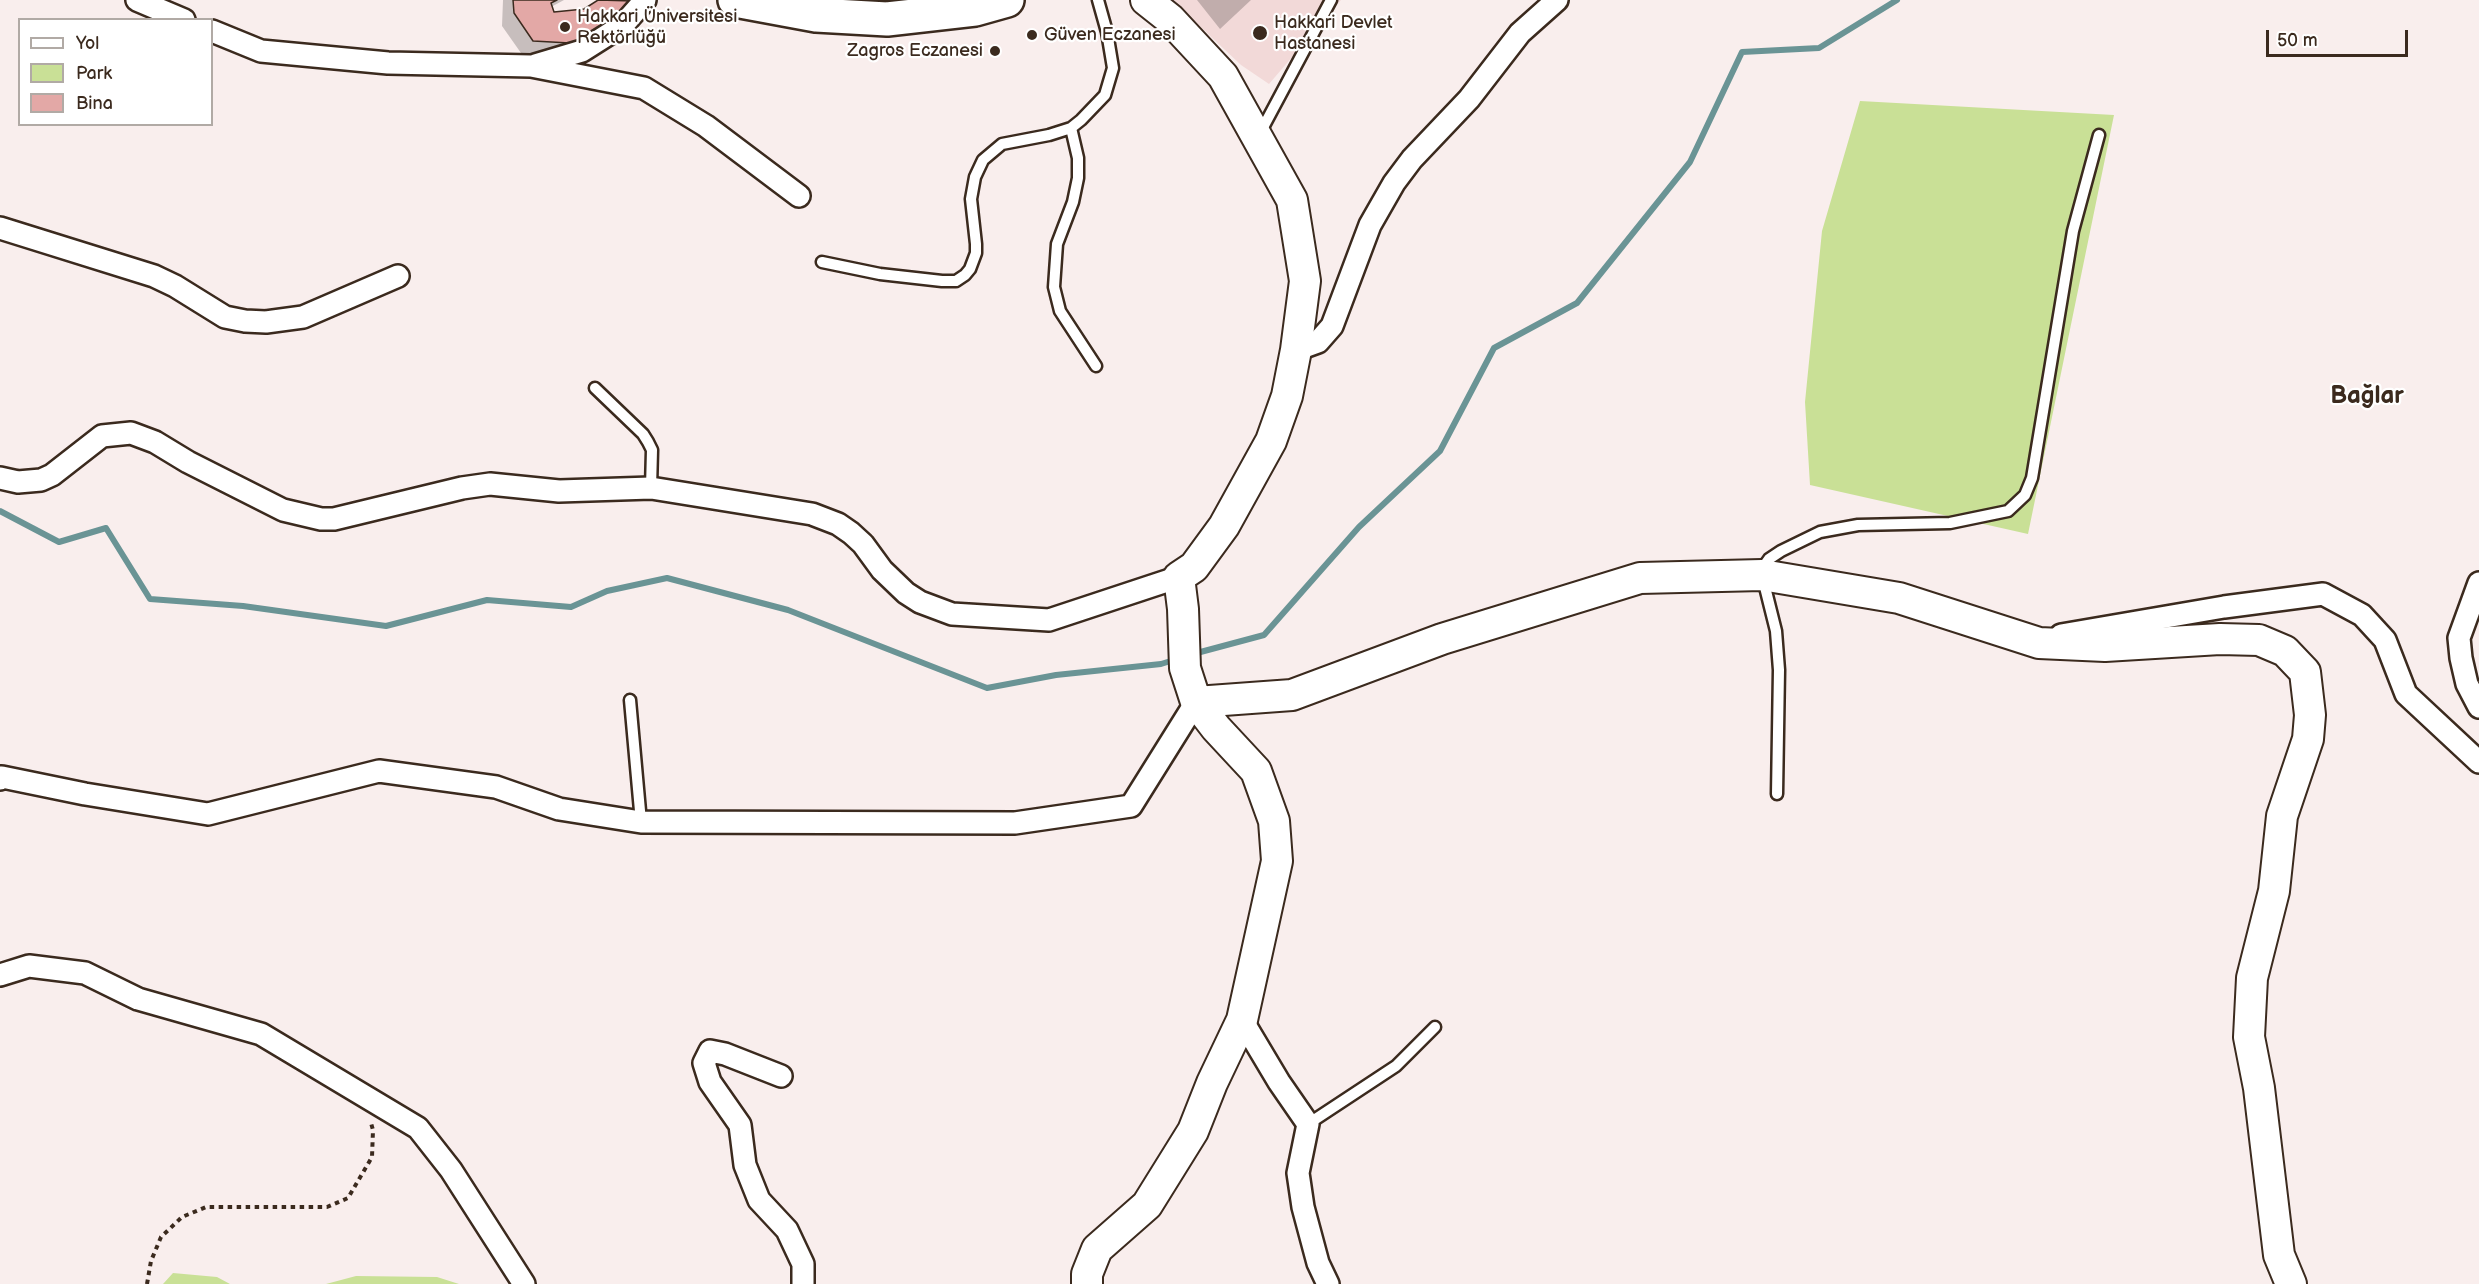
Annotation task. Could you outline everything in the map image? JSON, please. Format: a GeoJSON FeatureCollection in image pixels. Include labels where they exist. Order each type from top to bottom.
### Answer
{"type":"FeatureCollection","features":[{"type":"Feature","properties":{"kind":"main road"},"geometry":{"type":"LineString","coordinates":[[735,0],[816,15],[887,19],[975,9],[1007,0]]}},
{"type":"Feature","properties":{"kind":"street"},"geometry":{"type":"LineString","coordinates":[[137,0],[163,6],[181,18]]}},
{"type":"Feature","properties":{"kind":"street"},"geometry":{"type":"LineString","coordinates":[[531,66],[582,51],[623,25],[645,0]]}},
{"type":"Feature","properties":{"kind":"street"},"geometry":{"type":"LineString","coordinates":[[0,478],[18,482],[41,480],[52,475],[93,440],[121,432],[131,433],[155,442],[188,462],[283,510],[321,519],[334,519],[462,488],[490,484],[559,491],[651,488],[812,514],[825,518],[851,533],[893,582],[906,593],[936,609],[952,614],[1049,620],[1179,577],[1194,567],[1224,526],[1271,441],[1287,396],[1305,281],[1292,200],[1223,76],[1170,19],[1146,0]]}},
{"type":"Feature","properties":{"kind":"street"},"geometry":{"type":"LineString","coordinates":[[1296,350],[1318,342],[1332,326],[1370,225],[1394,183],[1412,159],[1469,99],[1520,33],[1557,0]]}},
{"type":"Feature","properties":{"kind":"street"},"geometry":{"type":"LineString","coordinates":[[213,31],[261,51],[388,63],[531,66],[644,88],[706,126],[799,196]]}},
{"type":"Feature","properties":{"kind":"street"},"geometry":{"type":"LineString","coordinates":[[0,228],[154,276],[175,286],[225,317],[245,321],[266,322],[303,317],[399,276]]}},
{"type":"Feature","properties":{"kind":"street"},"geometry":{"type":"LineString","coordinates":[[1196,702],[1292,695],[1442,639],[1640,578],[1762,575],[1899,598],[2039,643],[2105,646],[2220,639],[2259,640],[2285,651],[2305,672],[2310,715],[2308,739],[2282,816],[2274,891],[2252,978],[2249,1038],[2259,1088],[2279,1255],[2290,1284]]}},
{"type":"Feature","properties":{"kind":"street"},"geometry":{"type":"LineString","coordinates":[[1087,1284],[1087,1274],[1097,1249],[1147,1205],[1193,1131],[1242,1020],[1277,861],[1274,821],[1256,771],[1216,728],[1196,702],[1185,668],[1183,609],[1179,577]]}},
{"type":"Feature","properties":{"kind":"street"},"geometry":{"type":"LineString","coordinates":[[2479,583],[2459,638],[2467,684],[2479,707]]}},
{"type":"Feature","properties":{"kind":"street"},"geometry":{"type":"LineString","coordinates":[[2031,640],[2224,607],[2323,594],[2362,615],[2385,640],[2406,694],[2479,762]]}},
{"type":"Feature","properties":{"kind":"street"},"geometry":{"type":"LineString","coordinates":[[0,779],[2,777],[85,794],[208,814],[379,771],[496,788],[559,808],[641,822],[1015,823],[1131,806],[1196,702]]}},
{"type":"Feature","properties":{"kind":"street"},"geometry":{"type":"LineString","coordinates":[[0,975],[29,966],[85,972],[138,999],[261,1034],[418,1128],[451,1170],[524,1284]]}},
{"type":"Feature","properties":{"kind":"street"},"geometry":{"type":"LineString","coordinates":[[1242,1020],[1279,1082],[1308,1124],[1298,1173],[1303,1207],[1318,1263],[1328,1284]]}},
{"type":"Feature","properties":{"kind":"street"},"geometry":{"type":"LineString","coordinates":[[781,1076],[725,1054],[711,1052],[704,1063],[710,1082],[740,1125],[745,1165],[759,1200],[787,1230],[803,1264],[803,1284]]}},
{"type":"Feature","properties":{"kind":"lane"},"geometry":{"type":"LineString","coordinates":[[822,262],[890,275],[942,281],[961,278],[970,269],[976,253],[971,199],[975,177],[983,160],[1002,144],[1060,133],[1071,128],[1101,102],[1112,78],[1113,68],[1107,32],[1098,0]]}},
{"type":"Feature","properties":{"kind":"lane"},"geometry":{"type":"LineString","coordinates":[[1257,138],[1331,0]]}},
{"type":"Feature","properties":{"kind":"lane"},"geometry":{"type":"LineString","coordinates":[[1071,128],[1078,158],[1078,178],[1073,202],[1057,244],[1054,287],[1060,311],[1096,366]]}},
{"type":"Feature","properties":{"kind":"lane"},"geometry":{"type":"LineString","coordinates":[[1777,794],[1779,670],[1776,631],[1762,575],[1764,566],[1769,559],[1800,540],[1820,532],[1858,525],[1950,523],[2008,511],[2025,495],[2032,478],[2073,231],[2098,135]]}},
{"type":"Feature","properties":{"kind":"lane"},"geometry":{"type":"LineString","coordinates":[[595,388],[643,434],[648,442],[652,450],[651,488]]}},
{"type":"Feature","properties":{"kind":"lane"},"geometry":{"type":"LineString","coordinates":[[630,700],[641,822]]}},
{"type":"Feature","properties":{"kind":"lane"},"geometry":{"type":"LineString","coordinates":[[1308,1124],[1396,1066],[1435,1027]]}},
{"type":"Feature","properties":{"kind":"path"},"geometry":{"type":"LineString","coordinates":[[147,1284],[151,1261],[161,1238],[182,1217],[206,1207],[327,1207],[348,1198],[372,1157],[373,1130],[361,1094]]}},
{"type":"Feature","properties":{"kind":"shaded area","name":"Hakkari Devlet Hastanesi"},"geometry":{"type":"Polygon","coordinates":[[[1172,0],[1341,0],[1269,84],[1241,65],[1172,0]]]}},
{"type":"Feature","properties":{"kind":"green space"},"geometry":{"type":"Polygon","coordinates":[[[1860,101],[2114,115],[2028,534],[1810,485],[1805,402],[1822,231],[1860,101]]]}},
{"type":"Feature","properties":{"kind":"green space"},"geometry":{"type":"Polygon","coordinates":[[[173,1273],[217,1277],[230,1284],[163,1284],[173,1273]]]}},
{"type":"Feature","properties":{"kind":"green space"},"geometry":{"type":"Polygon","coordinates":[[[356,1276],[437,1277],[459,1284],[326,1284],[356,1276]]]}},
{"type":"Feature","properties":{"kind":"building","name":"Hakkari Üniversitesi Rektörlüğü"},"geometry":{"type":"Polygon","coordinates":[[[513,0],[557,0],[551,3],[554,12],[584,9],[598,0],[633,1],[588,44],[533,41],[514,13],[513,0]]]}},
{"type":"Feature","properties":{"kind":"waterway"},"geometry":{"type":"LineString","coordinates":[[1193,654],[1264,635],[1359,527],[1440,451],[1494,348],[1577,303],[1690,162],[1742,52],[1819,48],[1897,0]]}},
{"type":"Feature","properties":{"kind":"waterway"},"geometry":{"type":"LineString","coordinates":[[0,511],[59,542],[106,528],[150,599],[243,606],[386,626],[487,600],[571,607],[607,591],[667,578],[788,610],[987,688],[1056,675],[1161,664],[1177,659]]}},
{"type":"Feature","properties":{"kind":"place","name":"Hakkari Üniversitesi Rektörlüğü"},"geometry":{"type":"Point","coordinates":[565,27]}},
{"type":"Feature","properties":{"kind":"place","name":"Hakkari Devlet Hastanesi"},"geometry":{"type":"Point","coordinates":[1260,33]}},
{"type":"Feature","properties":{"kind":"place","name":"Güven Eczanesi"},"geometry":{"type":"Point","coordinates":[1032,35]}},
{"type":"Feature","properties":{"kind":"place","name":"Zagros Eczanesi"},"geometry":{"type":"Point","coordinates":[995,51]}},
{"type":"Feature","properties":{"kind":"district","name":"Bağlar"},"geometry":{"type":"Point","coordinates":[2367,397]}}]}
